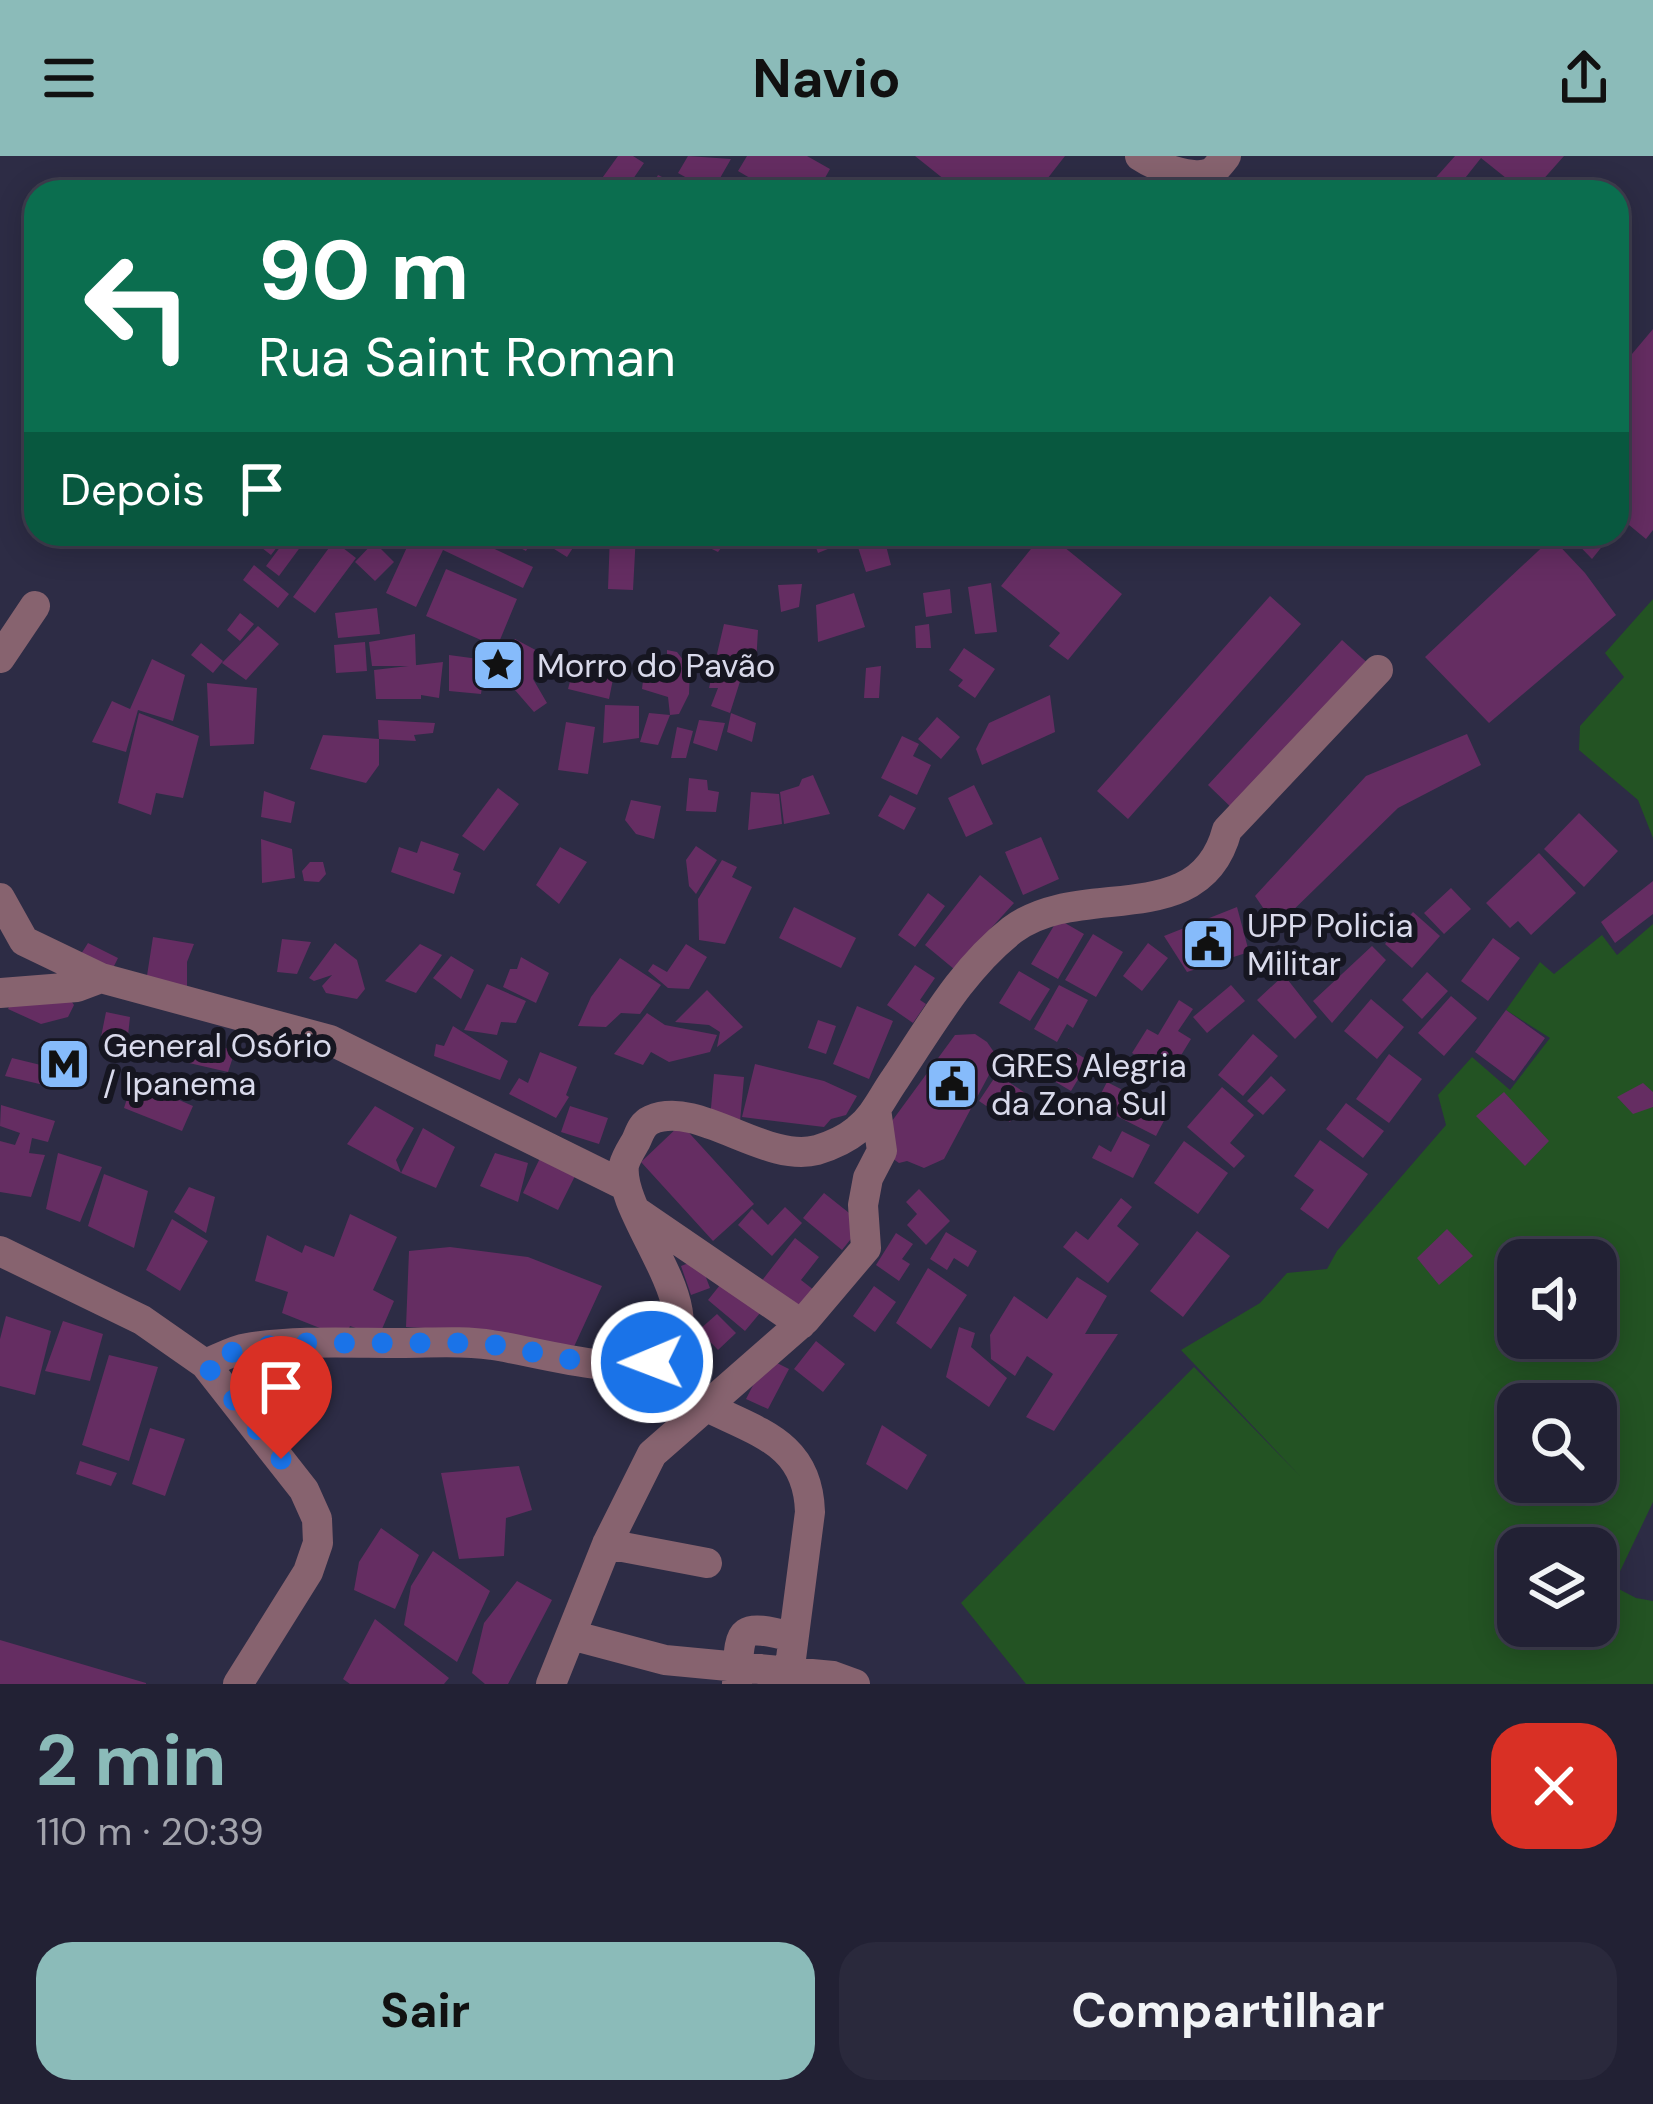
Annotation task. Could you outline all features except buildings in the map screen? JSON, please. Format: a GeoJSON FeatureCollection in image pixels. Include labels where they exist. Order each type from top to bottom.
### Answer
{"type":"FeatureCollection","features":[{"type":"Feature","properties":{"kind":"street"},"geometry":{"type":"LineString","coordinates":[[1140,156],[1204,176],[1226,156]]}},
{"type":"Feature","properties":{"kind":"street"},"geometry":{"type":"LineString","coordinates":[[0,658],[34,606]]}},
{"type":"Feature","properties":{"kind":"street"},"geometry":{"type":"LineString","coordinates":[[205,1364],[242,1348],[299,1343],[485,1343],[579,1361],[625,1366],[652,1362],[671,1347],[681,1326],[677,1302],[632,1199],[624,1163],[648,1120],[676,1114],[725,1133],[811,1152],[858,1130],[986,953],[1038,916],[1122,898],[1160,896],[1204,877],[1222,850],[1227,830],[1378,670]]}},
{"type":"Feature","properties":{"kind":"street"},"geometry":{"type":"LineString","coordinates":[[0,898],[24,941],[101,978],[330,1040],[632,1199],[801,1324]]}},
{"type":"Feature","properties":{"kind":"street"},"geometry":{"type":"LineString","coordinates":[[0,993],[77,987],[101,978]]}},
{"type":"Feature","properties":{"kind":"street"},"geometry":{"type":"LineString","coordinates":[[550,1684],[607,1544],[652,1454],[801,1324],[866,1248],[863,1205],[868,1178],[882,1151],[876,1109]]}},
{"type":"Feature","properties":{"kind":"street"},"geometry":{"type":"LineString","coordinates":[[0,1251],[126,1311],[205,1364],[304,1490],[316,1519],[318,1544],[308,1572],[238,1684]]}},
{"type":"Feature","properties":{"kind":"street"},"geometry":{"type":"LineString","coordinates":[[707,1407],[778,1442],[796,1460],[809,1486],[810,1512],[789,1674]]}},
{"type":"Feature","properties":{"kind":"street"},"geometry":{"type":"LineString","coordinates":[[607,1544],[707,1563]]}},
{"type":"Feature","properties":{"kind":"street"},"geometry":{"type":"LineString","coordinates":[[737,1676],[739,1644],[748,1630],[794,1637]]}},
{"type":"Feature","properties":{"kind":"street"},"geometry":{"type":"LineString","coordinates":[[571,1635],[737,1676],[833,1676],[855,1684]]}},
{"type":"Feature","properties":{"kind":"green space"},"geometry":{"type":"Polygon","coordinates":[[[1653,599],[1653,838],[1638,800],[1579,750],[1580,726],[1624,677],[1605,653],[1653,599]]]}},
{"type":"Feature","properties":{"kind":"green space"},"geometry":{"type":"Polygon","coordinates":[[[1653,924],[1653,1502],[1617,1578],[1617,1527],[1497,1527],[1497,1647],[1617,1647],[1617,1588],[1653,1601],[1653,1684],[1026,1684],[961,1603],[1194,1367],[1300,1476],[1181,1350],[1260,1303],[1287,1273],[1327,1269],[1337,1251],[1446,1125],[1438,1095],[1472,1057],[1510,1090],[1550,1038],[1506,1010],[1540,962],[1554,974],[1602,935],[1617,955],[1653,924]]]}},
{"type":"Feature","properties":{"kind":"place","name":"Morro do Pavão"},"geometry":{"type":"Point","coordinates":[498,665]}},
{"type":"Feature","properties":{"kind":"place","name":"UPP Policia Militar"},"geometry":{"type":"Point","coordinates":[1208,944]}},
{"type":"Feature","properties":{"kind":"place","name":"General Osório / Ipanema"},"geometry":{"type":"Point","coordinates":[64,1064]}},
{"type":"Feature","properties":{"kind":"place","name":"GRES Alegria da Zona Sul"},"geometry":{"type":"Point","coordinates":[952,1084]}},
{"type":"Feature","properties":{"kind":"route"},"geometry":{"type":"LineString","coordinates":[[281,1459],[205,1364],[242,1348],[299,1343],[485,1343],[579,1361],[625,1366],[652,1362]]}}]}
